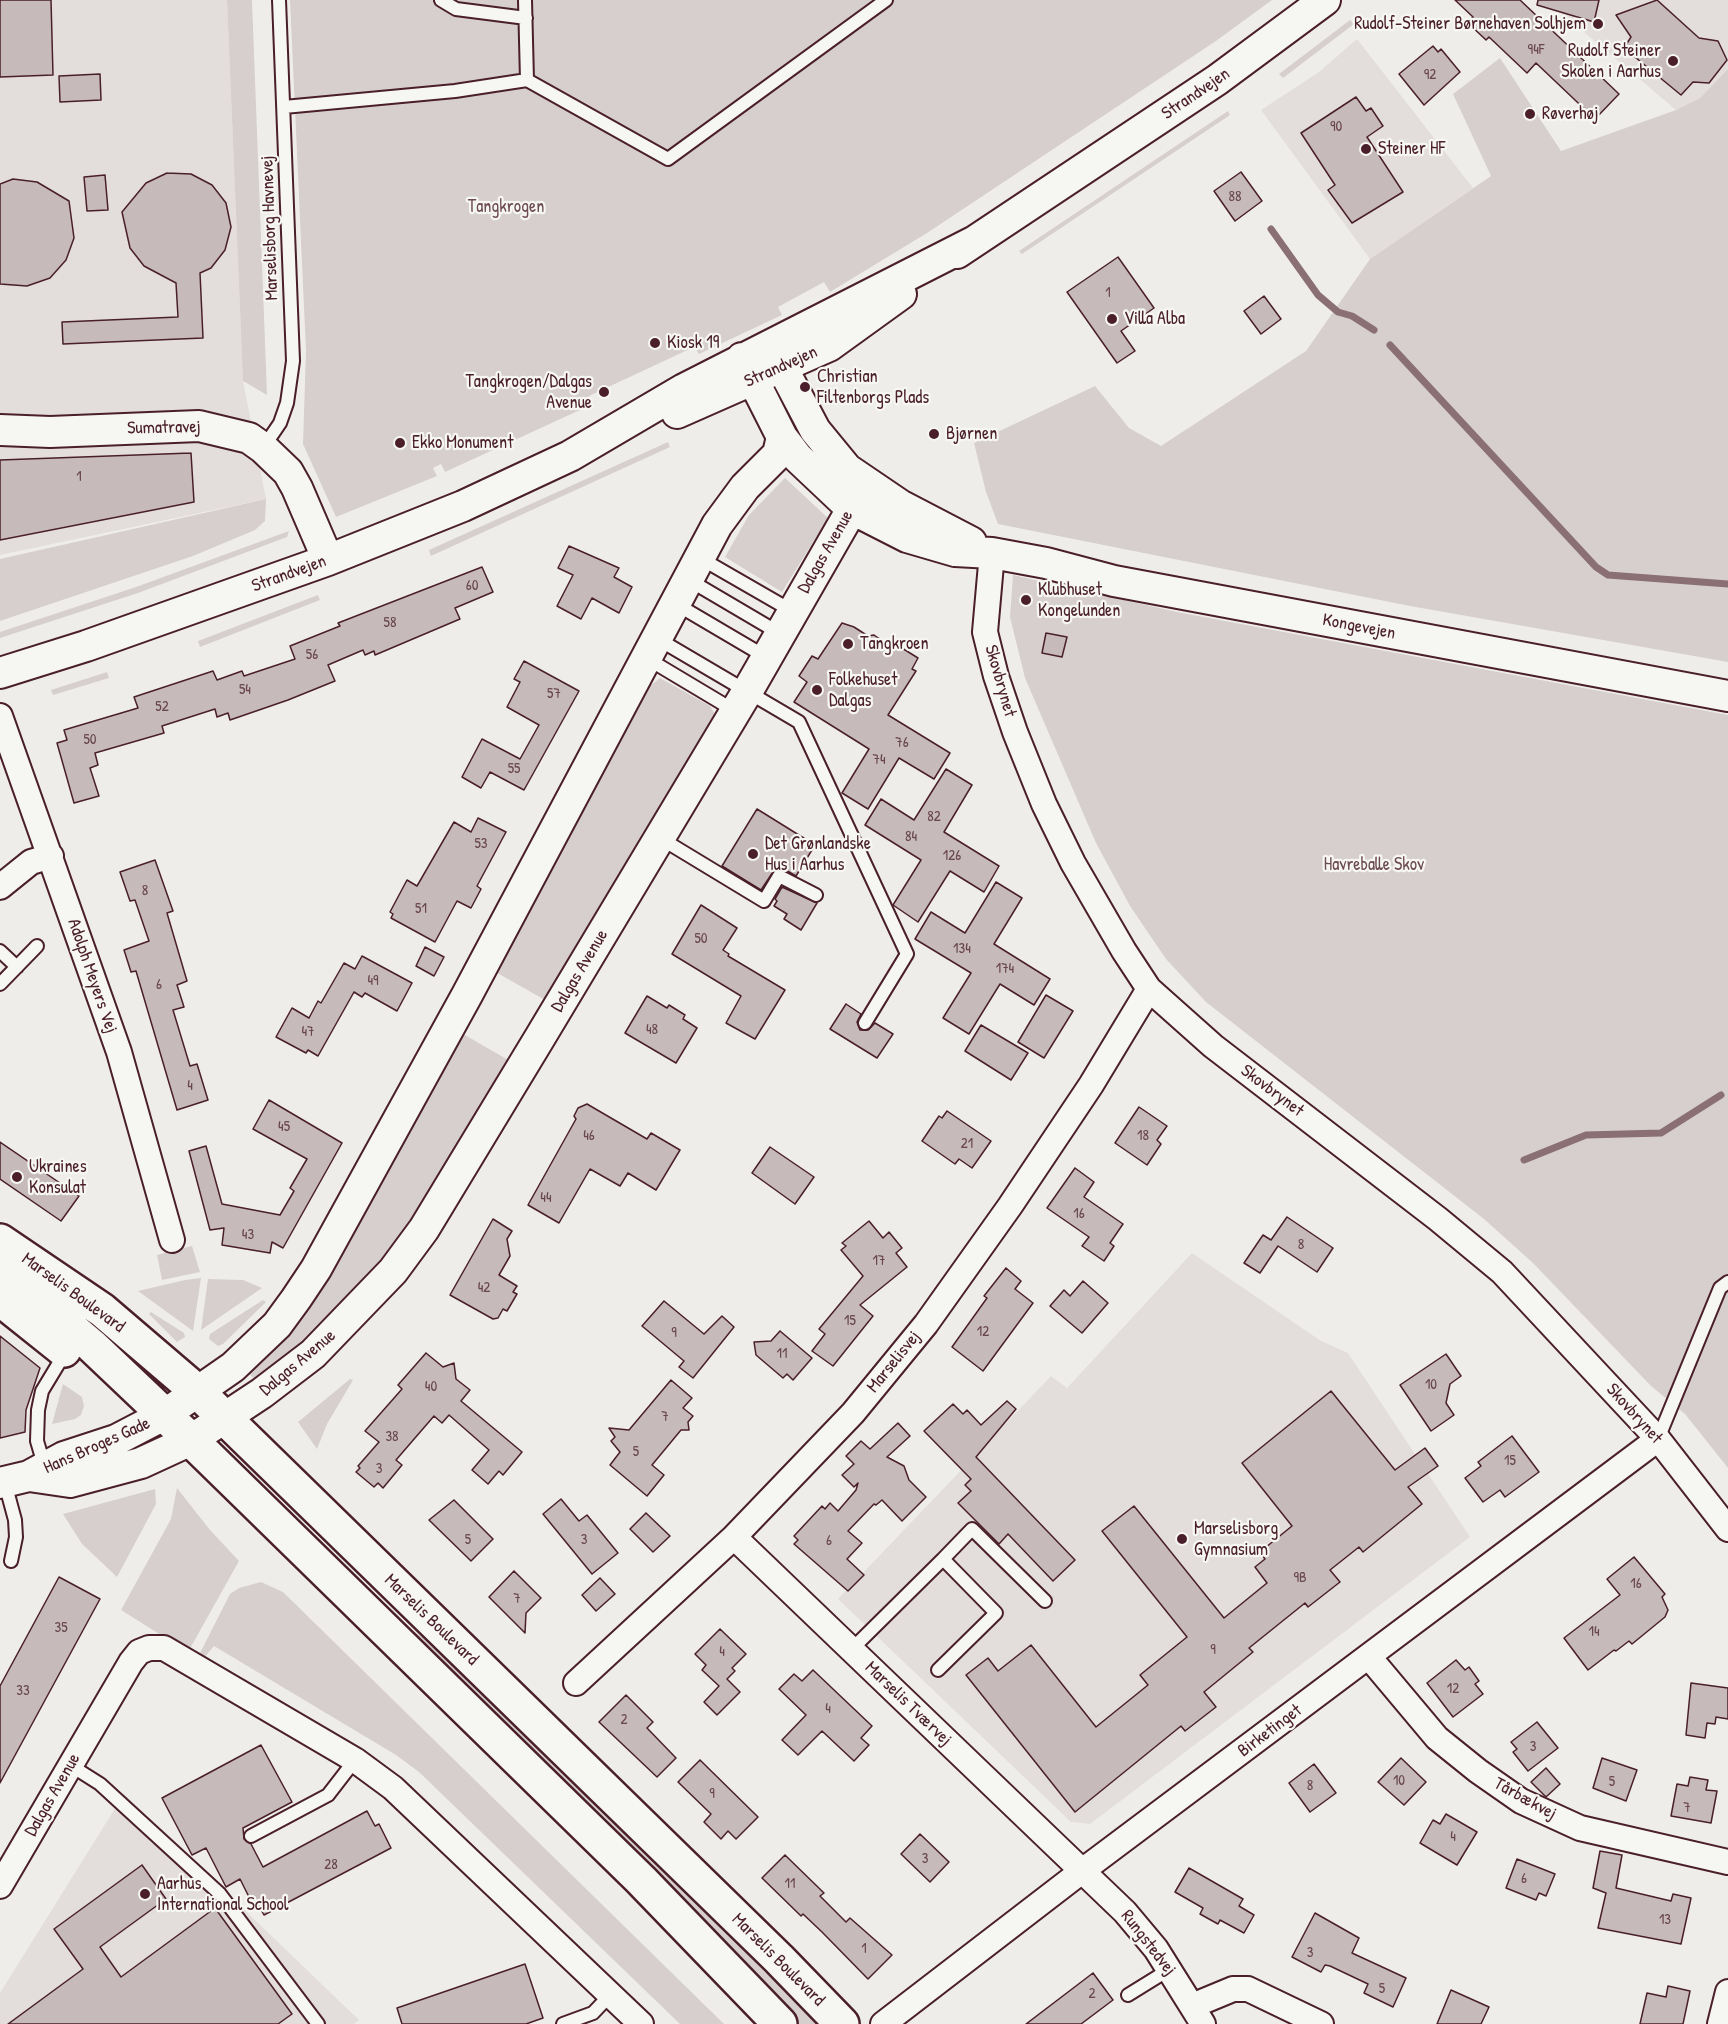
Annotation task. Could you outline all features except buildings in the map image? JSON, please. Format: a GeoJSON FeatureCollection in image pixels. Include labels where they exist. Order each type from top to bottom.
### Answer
{"type":"FeatureCollection","features":[{"type":"Feature","properties":{"kind":"main road"},"geometry":{"type":"LineString","coordinates":[[0,1218],[102,1310]]}},
{"type":"Feature","properties":{"kind":"main road","name":"Marselis Boulevard"},"geometry":{"type":"LineString","coordinates":[[0,1241],[102,1310],[199,1393],[842,2024]]}},
{"type":"Feature","properties":{"kind":"main road","name":"Marselis Boulevard"},"geometry":{"type":"LineString","coordinates":[[0,1268],[92,1346],[155,1420],[217,1467],[641,1880],[780,2024]]}},
{"type":"Feature","properties":{"kind":"main road"},"geometry":{"type":"LineString","coordinates":[[0,1299],[155,1420]]}},
{"type":"Feature","properties":{"kind":"street","name":"Strandvejen"},"geometry":{"type":"LineString","coordinates":[[0,673],[86,646],[328,560],[463,506],[776,356],[973,242],[1217,80],[1325,0]]}},
{"type":"Feature","properties":{"kind":"street"},"geometry":{"type":"LineString","coordinates":[[776,356],[815,429],[847,469],[900,505],[992,553]]}},
{"type":"Feature","properties":{"kind":"street"},"geometry":{"type":"LineString","coordinates":[[747,369],[782,437],[815,475],[852,509],[907,537],[955,551],[992,553]]}},
{"type":"Feature","properties":{"kind":"street","name":"Sumatravej"},"geometry":{"type":"LineString","coordinates":[[0,430],[50,432],[200,426],[233,432],[263,447],[288,472],[328,560]]}},
{"type":"Feature","properties":{"kind":"street"},"geometry":{"type":"LineString","coordinates":[[199,1393],[233,1367],[277,1324],[316,1269],[653,649],[717,525],[745,487],[778,454],[782,437]]}},
{"type":"Feature","properties":{"kind":"street","name":"Dalgas Avenue"},"geometry":{"type":"LineString","coordinates":[[185,1443],[226,1419],[313,1354],[393,1271],[424,1229],[741,702],[852,509],[855,494],[847,469]]}},
{"type":"Feature","properties":{"kind":"street","name":"Kongevejen"},"geometry":{"type":"LineString","coordinates":[[992,553],[1046,563],[1142,587],[1728,696]]}},
{"type":"Feature","properties":{"kind":"street","name":"Skovbrynet"},"geometry":{"type":"LineString","coordinates":[[992,553],[985,632],[996,676],[1015,732],[1044,804],[1073,863],[1149,989],[1213,1046],[1438,1219],[1502,1272],[1658,1439],[1726,1524]]}},
{"type":"Feature","properties":{"kind":"street","name":"Adolph Meyers Vej"},"geometry":{"type":"LineString","coordinates":[[0,716],[119,1052],[172,1240]]}},
{"type":"Feature","properties":{"kind":"street"},"geometry":{"type":"LineString","coordinates":[[0,886],[31,862],[51,856]]}},
{"type":"Feature","properties":{"kind":"street","name":"Marselisvej"},"geometry":{"type":"LineString","coordinates":[[576,1683],[734,1538],[830,1439],[926,1324],[1091,1085],[1149,989]]}},
{"type":"Feature","properties":{"kind":"street","name":"Hans Broges Gade"},"geometry":{"type":"LineString","coordinates":[[20,1477],[64,1457],[94,1448],[155,1420],[199,1393]]}},
{"type":"Feature","properties":{"kind":"street","name":"Birketinget"},"geometry":{"type":"LineString","coordinates":[[883,2024],[1082,1871],[1658,1439]]}},
{"type":"Feature","properties":{"kind":"street","name":"Hans Broges Gade"},"geometry":{"type":"LineString","coordinates":[[20,1477],[70,1482],[141,1463],[185,1443]]}},
{"type":"Feature","properties":{"kind":"street","name":"Marselis Tværvej"},"geometry":{"type":"LineString","coordinates":[[734,1538],[1082,1871]]}},
{"type":"Feature","properties":{"kind":"street","name":"Dalgas Avenue"},"geometry":{"type":"LineString","coordinates":[[0,1886],[131,1662],[139,1652],[150,1648],[164,1648],[177,1655],[355,1760]]}},
{"type":"Feature","properties":{"kind":"street","name":"Tårbækvej"},"geometry":{"type":"LineString","coordinates":[[1369,1657],[1437,1738],[1478,1771],[1521,1801],[1580,1828],[1728,1862]]}},
{"type":"Feature","properties":{"kind":"street"},"geometry":{"type":"LineString","coordinates":[[355,1760],[414,1806],[641,2024]]}},
{"type":"Feature","properties":{"kind":"street","name":"Rungstedvej"},"geometry":{"type":"LineString","coordinates":[[1082,1871],[1125,1912],[1170,1969],[1198,2015]]}},
{"type":"Feature","properties":{"kind":"street"},"geometry":{"type":"LineString","coordinates":[[1198,2015],[1233,1989],[1248,1989],[1321,2024]]}},
{"type":"Feature","properties":{"kind":"street"},"geometry":{"type":"LineString","coordinates":[[1720,2024],[1728,1992]]}},
{"type":"Feature","properties":{"kind":"lane","name":"Marselisborg Havnevej"},"geometry":{"type":"LineString","coordinates":[[263,447],[280,423],[287,403],[292,361],[279,0]]}},
{"type":"Feature","properties":{"kind":"lane"},"geometry":{"type":"LineString","coordinates":[[441,0],[456,9],[526,18]]}},
{"type":"Feature","properties":{"kind":"lane"},"geometry":{"type":"LineString","coordinates":[[525,0],[527,80]]}},
{"type":"Feature","properties":{"kind":"lane"},"geometry":{"type":"LineString","coordinates":[[284,107],[455,91],[527,80],[668,159],[886,0]]}},
{"type":"Feature","properties":{"kind":"lane"},"geometry":{"type":"LineString","coordinates":[[688,581],[779,634]]}},
{"type":"Feature","properties":{"kind":"lane"},"geometry":{"type":"LineString","coordinates":[[688,581],[779,634]]}},
{"type":"Feature","properties":{"kind":"lane"},"geometry":{"type":"LineString","coordinates":[[688,581],[779,634]]}},
{"type":"Feature","properties":{"kind":"lane"},"geometry":{"type":"LineString","coordinates":[[653,649],[741,702]]}},
{"type":"Feature","properties":{"kind":"lane"},"geometry":{"type":"LineString","coordinates":[[653,649],[741,702],[799,722],[907,954],[865,1023]]}},
{"type":"Feature","properties":{"kind":"lane"},"geometry":{"type":"LineString","coordinates":[[659,838],[764,900],[779,876],[816,895]]}},
{"type":"Feature","properties":{"kind":"lane"},"geometry":{"type":"LineString","coordinates":[[0,984],[37,946]]}},
{"type":"Feature","properties":{"kind":"lane"},"geometry":{"type":"LineString","coordinates":[[0,951],[16,967]]}},
{"type":"Feature","properties":{"kind":"lane"},"geometry":{"type":"LineString","coordinates":[[1658,1439],[1720,1288],[1728,1282]]}},
{"type":"Feature","properties":{"kind":"lane"},"geometry":{"type":"LineString","coordinates":[[11,1561],[16,1537],[15,1520],[20,1477],[37,1441],[38,1410],[42,1391],[65,1352]]}},
{"type":"Feature","properties":{"kind":"lane"},"geometry":{"type":"LineString","coordinates":[[851,1650],[972,1529],[1045,1601]]}},
{"type":"Feature","properties":{"kind":"lane"},"geometry":{"type":"LineString","coordinates":[[938,1670],[996,1613],[943,1559]]}},
{"type":"Feature","properties":{"kind":"lane"},"geometry":{"type":"LineString","coordinates":[[251,1836],[328,1795],[355,1760]]}},
{"type":"Feature","properties":{"kind":"lane"},"geometry":{"type":"LineString","coordinates":[[70,1765],[100,1784],[220,1894],[318,2024]]}},
{"type":"Feature","properties":{"kind":"lane"},"geometry":{"type":"LineString","coordinates":[[1128,1995],[1170,1969]]}},
{"type":"Feature","properties":{"kind":"lane"},"geometry":{"type":"LineString","coordinates":[[562,2024],[593,2013],[611,1994]]}},
{"type":"Feature","properties":{"kind":"shaded area"},"geometry":{"type":"Polygon","coordinates":[[[0,0],[227,0],[243,381],[266,499],[0,555],[0,0]]]}},
{"type":"Feature","properties":{"kind":"shaded area","name":"Rudolf Steiner Skolen i Aarhus"},"geometry":{"type":"Polygon","coordinates":[[[1546,0],[1728,0],[1728,69],[1700,98],[1676,110],[1546,0]]]}},
{"type":"Feature","properties":{"kind":"shaded area","name":"Steiner HF"},"geometry":{"type":"Polygon","coordinates":[[[1357,39],[1473,188],[1370,259],[1261,110],[1319,72],[1357,39]]]}},
{"type":"Feature","properties":{"kind":"shaded area","name":"Marselisborg Gymnasium"},"geometry":{"type":"Polygon","coordinates":[[[1192,1253],[1321,1341],[1348,1353],[1470,1537],[1090,1824],[1071,1822],[838,1599],[1051,1376],[1067,1388],[1192,1253]]]}},
{"type":"Feature","properties":{"kind":"shaded area","name":"Aarhus International School"},"geometry":{"type":"Polygon","coordinates":[[[124,1794],[359,2020],[354,2024],[0,2024],[0,1993],[124,1794]]]}},
{"type":"Feature","properties":{"kind":"green space"},"geometry":{"type":"Polygon","coordinates":[[[227,0],[252,0],[267,395],[243,381],[227,0]]]}},
{"type":"Feature","properties":{"kind":"green space","name":"Tangkrogen"},"geometry":{"type":"Polygon","coordinates":[[[290,0],[1272,0],[1216,41],[927,233],[830,292],[824,282],[778,307],[782,315],[699,354],[694,347],[589,396],[593,404],[445,472],[441,464],[433,468],[437,476],[336,517],[303,444],[306,351],[290,0]]]}},
{"type":"Feature","properties":{"kind":"green space"},"geometry":{"type":"Polygon","coordinates":[[[1350,20],[1354,24],[1283,78],[1279,74],[1350,20]]]}},
{"type":"Feature","properties":{"kind":"green space"},"geometry":{"type":"Polygon","coordinates":[[[1500,58],[1561,151],[1676,110],[1700,98],[1728,69],[1728,662],[1410,606],[998,524],[986,492],[974,443],[1095,386],[1129,428],[1161,446],[1306,351],[1370,259],[1491,176],[1453,94],[1500,58]]]}},
{"type":"Feature","properties":{"kind":"green space"},"geometry":{"type":"Polygon","coordinates":[[[1228,111],[1230,115],[1022,254],[1019,251],[1228,111]]]}},
{"type":"Feature","properties":{"kind":"green space"},"geometry":{"type":"Polygon","coordinates":[[[668,442],[670,447],[431,556],[429,550],[668,442]]]}},
{"type":"Feature","properties":{"kind":"green space"},"geometry":{"type":"Polygon","coordinates":[[[785,478],[828,518],[782,592],[725,557],[749,515],[785,478]]]}},
{"type":"Feature","properties":{"kind":"green space"},"geometry":{"type":"Polygon","coordinates":[[[266,499],[265,521],[255,530],[193,556],[0,621],[0,559],[266,499]]]}},
{"type":"Feature","properties":{"kind":"green space"},"geometry":{"type":"Polygon","coordinates":[[[289,531],[287,537],[138,593],[0,638],[0,632],[136,587],[289,531]]]}},
{"type":"Feature","properties":{"kind":"green space","name":"Havreballe Skov"},"geometry":{"type":"Polygon","coordinates":[[[1013,575],[1177,612],[1728,715],[1728,1468],[1685,1414],[1651,1386],[1533,1263],[1484,1219],[1206,1002],[1166,959],[1130,906],[1096,843],[1025,678],[1010,617],[1013,575]]]}},
{"type":"Feature","properties":{"kind":"green space"},"geometry":{"type":"Polygon","coordinates":[[[318,595],[320,600],[200,647],[198,641],[318,595]]]}},
{"type":"Feature","properties":{"kind":"green space"},"geometry":{"type":"Polygon","coordinates":[[[107,672],[109,678],[53,695],[51,690],[107,672]]]}},
{"type":"Feature","properties":{"kind":"green space"},"geometry":{"type":"Polygon","coordinates":[[[660,678],[710,706],[716,716],[545,1000],[492,970],[646,689],[660,678]]]}},
{"type":"Feature","properties":{"kind":"green space"},"geometry":{"type":"Polygon","coordinates":[[[458,1031],[510,1061],[410,1221],[368,1276],[328,1322],[259,1383],[247,1372],[458,1031]]]}},
{"type":"Feature","properties":{"kind":"green space"},"geometry":{"type":"Polygon","coordinates":[[[192,1246],[200,1272],[162,1280],[157,1255],[192,1246]]]}},
{"type":"Feature","properties":{"kind":"green space"},"geometry":{"type":"Polygon","coordinates":[[[201,1278],[193,1331],[138,1291],[185,1280],[201,1278]]]}},
{"type":"Feature","properties":{"kind":"green space"},"geometry":{"type":"Polygon","coordinates":[[[208,1279],[243,1280],[262,1288],[201,1330],[208,1279]]]}},
{"type":"Feature","properties":{"kind":"green space"},"geometry":{"type":"Polygon","coordinates":[[[263,1300],[266,1302],[223,1344],[218,1346],[209,1339],[210,1334],[263,1300]]]}},
{"type":"Feature","properties":{"kind":"green space"},"geometry":{"type":"Polygon","coordinates":[[[151,1312],[184,1333],[185,1337],[177,1342],[149,1314],[151,1312]]]}},
{"type":"Feature","properties":{"kind":"green space"},"geometry":{"type":"Polygon","coordinates":[[[350,1379],[353,1380],[327,1424],[317,1449],[298,1422],[350,1379]]]}},
{"type":"Feature","properties":{"kind":"green space"},"geometry":{"type":"Polygon","coordinates":[[[63,1384],[82,1397],[84,1406],[81,1415],[75,1419],[52,1424],[63,1384]]]}},
{"type":"Feature","properties":{"kind":"green space"},"geometry":{"type":"Polygon","coordinates":[[[238,1462],[408,1627],[440,1650],[822,2024],[798,2024],[652,1872],[233,1465],[238,1462]]]}},
{"type":"Feature","properties":{"kind":"green space"},"geometry":{"type":"Polygon","coordinates":[[[177,1488],[210,1530],[239,1561],[188,1652],[121,1610],[171,1519],[177,1488]]]}},
{"type":"Feature","properties":{"kind":"green space"},"geometry":{"type":"Polygon","coordinates":[[[155,1489],[156,1504],[117,1577],[82,1544],[63,1514],[155,1489]]]}},
{"type":"Feature","properties":{"kind":"green space"},"geometry":{"type":"Polygon","coordinates":[[[261,1582],[283,1592],[724,2024],[680,2024],[419,1772],[396,1755],[214,1646],[203,1659],[198,1657],[230,1594],[239,1588],[261,1582]]]}},
{"type":"Feature","properties":{"kind":"waterway"},"geometry":{"type":"LineString","coordinates":[[1271,229],[1318,295],[1338,312],[1352,316],[1374,330]]}},
{"type":"Feature","properties":{"kind":"waterway"},"geometry":{"type":"LineString","coordinates":[[1390,345],[1596,567],[1608,575],[1728,584]]}},
{"type":"Feature","properties":{"kind":"waterway"},"geometry":{"type":"LineString","coordinates":[[1524,1160],[1586,1135],[1661,1133],[1721,1095]]}},
{"type":"Feature","properties":{"kind":"place","name":"Rudolf-Steiner Børnehaven Solhjem"},"geometry":{"type":"Point","coordinates":[1598,24]}},
{"type":"Feature","properties":{"kind":"place","name":"Rudolf Steiner Skolen i Aarhus"},"geometry":{"type":"Point","coordinates":[1673,61]}},
{"type":"Feature","properties":{"kind":"place","name":"Røverhøj"},"geometry":{"type":"Point","coordinates":[1530,114]}},
{"type":"Feature","properties":{"kind":"place","name":"Steiner HF"},"geometry":{"type":"Point","coordinates":[1366,149]}},
{"type":"Feature","properties":{"kind":"place","name":"Villa Alba"},"geometry":{"type":"Point","coordinates":[1112,319]}},
{"type":"Feature","properties":{"kind":"place","name":"Kiosk 19"},"geometry":{"type":"Point","coordinates":[655,343]}},
{"type":"Feature","properties":{"kind":"place","name":"Christian Filtenborgs Plads"},"geometry":{"type":"Point","coordinates":[805,387]}},
{"type":"Feature","properties":{"kind":"place","name":"Tangkrogen/Dalgas Avenue"},"geometry":{"type":"Point","coordinates":[604,392]}},
{"type":"Feature","properties":{"kind":"place","name":"Bjørnen"},"geometry":{"type":"Point","coordinates":[934,434]}},
{"type":"Feature","properties":{"kind":"place","name":"Ekko Monument"},"geometry":{"type":"Point","coordinates":[400,443]}},
{"type":"Feature","properties":{"kind":"place","name":"Klubhuset Kongelunden"},"geometry":{"type":"Point","coordinates":[1026,600]}},
{"type":"Feature","properties":{"kind":"place","name":"Tangkroen"},"geometry":{"type":"Point","coordinates":[848,644]}},
{"type":"Feature","properties":{"kind":"place","name":"Folkehuset Dalgas"},"geometry":{"type":"Point","coordinates":[817,690]}},
{"type":"Feature","properties":{"kind":"place","name":"Det Grønlandske Hus i Aarhus"},"geometry":{"type":"Point","coordinates":[753,854]}},
{"type":"Feature","properties":{"kind":"place","name":"Ukraines Konsulat"},"geometry":{"type":"Point","coordinates":[17,1177]}},
{"type":"Feature","properties":{"kind":"place","name":"Marselisborg Gymnasium"},"geometry":{"type":"Point","coordinates":[1182,1539]}},
{"type":"Feature","properties":{"kind":"place","name":"Aarhus International School"},"geometry":{"type":"Point","coordinates":[145,1894]}}]}
